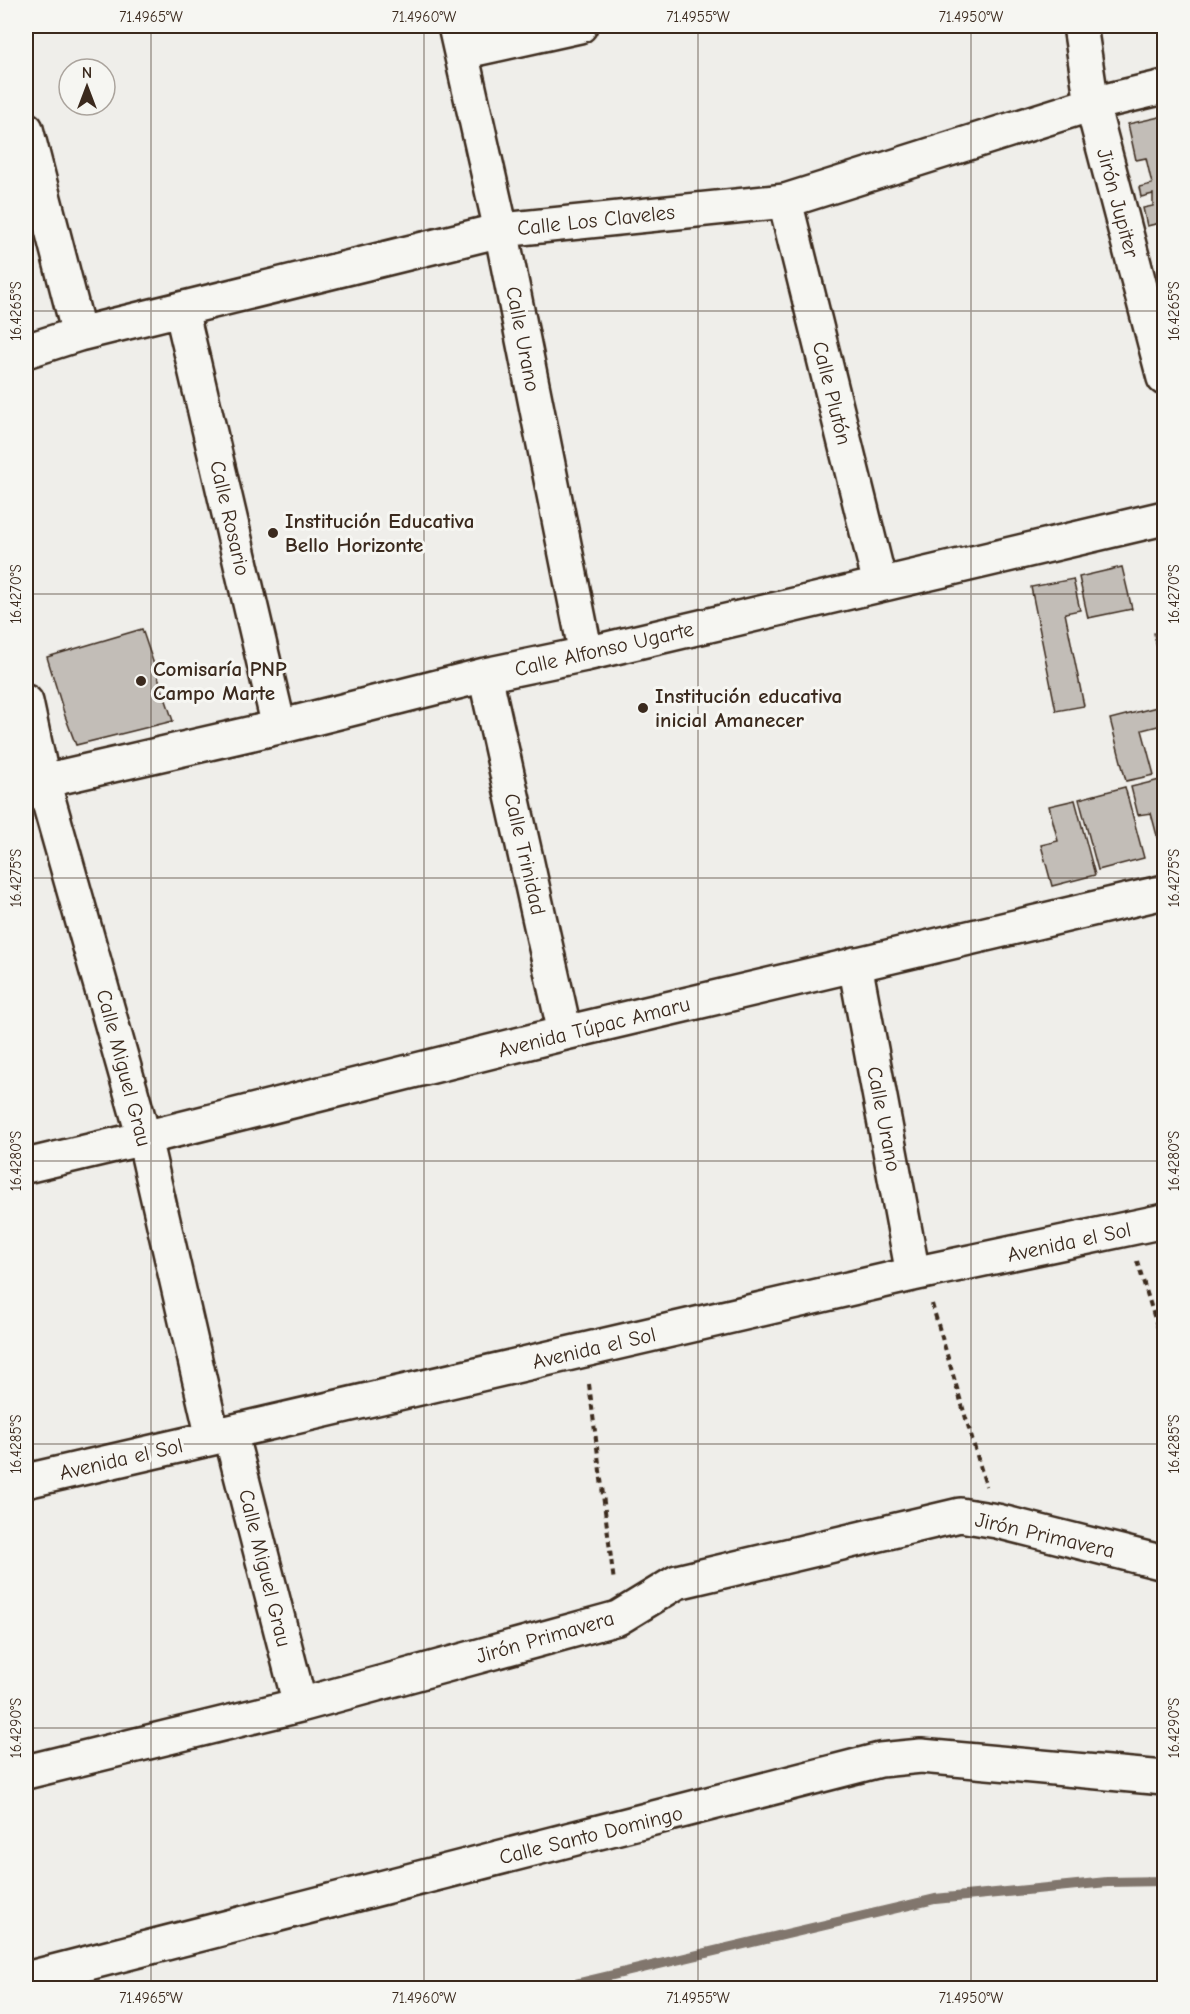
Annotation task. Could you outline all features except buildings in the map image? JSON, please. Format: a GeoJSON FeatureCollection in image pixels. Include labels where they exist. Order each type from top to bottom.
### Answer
{"type":"FeatureCollection","features":[{"type":"Feature","properties":{"kind":"street"},"geometry":{"type":"LineString","coordinates":[[459,39],[580,26]]}},
{"type":"Feature","properties":{"kind":"street","name":"Jirón Jupiter"},"geometry":{"type":"LineString","coordinates":[[1080,26],[1092,104],[1164,378]]}},
{"type":"Feature","properties":{"kind":"street","name":"Calle Urano"},"geometry":{"type":"LineString","coordinates":[[459,39],[501,230],[586,654]]}},
{"type":"Feature","properties":{"kind":"street","name":"Calle Los Claveles"},"geometry":{"type":"LineString","coordinates":[[26,351],[79,334],[501,230],[784,201],[1092,104],[1164,87]]}},
{"type":"Feature","properties":{"kind":"street"},"geometry":{"type":"LineString","coordinates":[[26,129],[79,334]]}},
{"type":"Feature","properties":{"kind":"street","name":"Calle Plutón"},"geometry":{"type":"LineString","coordinates":[[784,201],[880,584]]}},
{"type":"Feature","properties":{"kind":"street","name":"Calle Rosario"},"geometry":{"type":"LineString","coordinates":[[181,309],[279,727]]}},
{"type":"Feature","properties":{"kind":"street","name":"Calle Alfonso Ugarte"},"geometry":{"type":"LineString","coordinates":[[43,781],[279,727],[485,675],[586,654],[1164,518]]}},
{"type":"Feature","properties":{"kind":"street","name":"Calle Trinidad"},"geometry":{"type":"LineString","coordinates":[[485,675],[565,1033]]}},
{"type":"Feature","properties":{"kind":"street","name":"Calle Miguel Grau"},"geometry":{"type":"LineString","coordinates":[[26,702],[43,781],[144,1138],[221,1435],[300,1705]]}},
{"type":"Feature","properties":{"kind":"street","name":"Avenida Túpac Amaru"},"geometry":{"type":"LineString","coordinates":[[26,1166],[565,1033],[1164,892]]}},
{"type":"Feature","properties":{"kind":"street","name":"Calle Urano"},"geometry":{"type":"LineString","coordinates":[[855,964],[921,1285]]}},
{"type":"Feature","properties":{"kind":"street","name":"Avenida el Sol"},"geometry":{"type":"LineString","coordinates":[[26,1481],[585,1350],[921,1285],[1164,1221]]}},
{"type":"Feature","properties":{"kind":"street","name":"Jirón Primavera"},"geometry":{"type":"LineString","coordinates":[[26,1772],[300,1705],[618,1618],[677,1582],[960,1515],[997,1521],[1164,1563]]}},
{"type":"Feature","properties":{"kind":"street","name":"Calle Santo Domingo"},"geometry":{"type":"LineString","coordinates":[[26,1979],[880,1760],[921,1756],[1164,1778]]}},
{"type":"Feature","properties":{"kind":"path"},"geometry":{"type":"LineString","coordinates":[[1127,1230],[1164,1348]]}},
{"type":"Feature","properties":{"kind":"path"},"geometry":{"type":"LineString","coordinates":[[921,1285],[997,1521]]}},
{"type":"Feature","properties":{"kind":"path"},"geometry":{"type":"LineString","coordinates":[[585,1350],[618,1618]]}},
{"type":"Feature","properties":{"kind":"shaded area"},"geometry":{"type":"Polygon","coordinates":[[[26,261],[35,301],[26,318],[26,261]]]}},
{"type":"Feature","properties":{"kind":"waterway"},"geometry":{"type":"LineString","coordinates":[[558,1988],[935,1899],[1107,1882],[1164,1881]]}},
{"type":"Feature","properties":{"kind":"place","name":"Institución Educativa Bello Horizonte"},"geometry":{"type":"Point","coordinates":[273,533]}},
{"type":"Feature","properties":{"kind":"place","name":"Comisaría PNP Campo Marte"},"geometry":{"type":"Point","coordinates":[141,681]}},
{"type":"Feature","properties":{"kind":"place","name":"Institución educativa inicial Amanecer"},"geometry":{"type":"Point","coordinates":[643,708]}}]}
